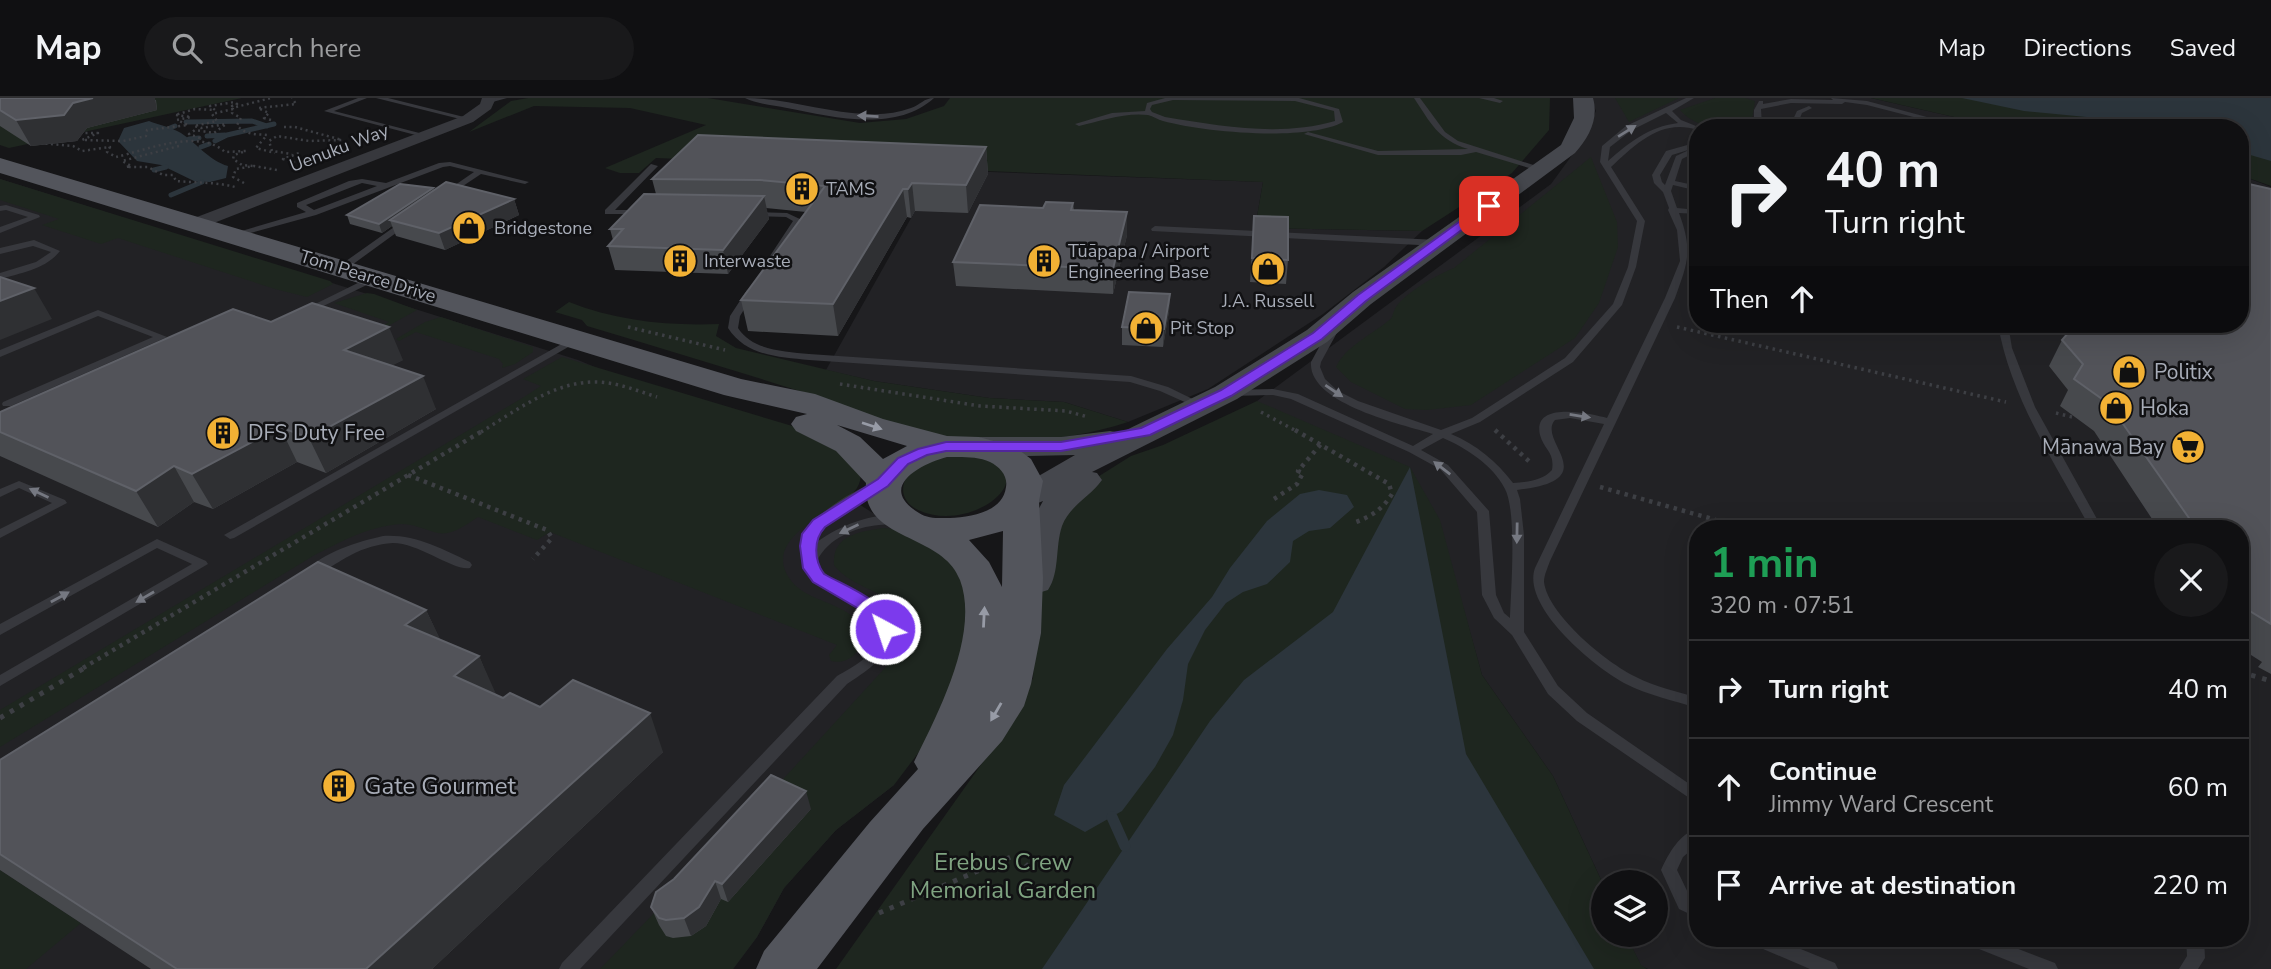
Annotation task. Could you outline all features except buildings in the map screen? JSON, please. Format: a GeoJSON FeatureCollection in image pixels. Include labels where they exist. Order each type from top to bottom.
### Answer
{"type":"FeatureCollection","features":[{"type":"Feature","properties":{"kind":"main road","name":"Tom Pearce Drive"},"geometry":{"type":"LineString","coordinates":[[0,165],[736,388],[803,401],[871,426],[964,447]]}},
{"type":"Feature","properties":{"kind":"main road","name":"Tom Pearce Drive"},"geometry":{"type":"LineString","coordinates":[[736,388],[782,414],[814,426],[849,444],[883,481]]}},
{"type":"Feature","properties":{"kind":"main road"},"geometry":{"type":"LineString","coordinates":[[909,524],[942,530],[966,529],[989,523],[1007,513],[1021,500],[1027,486],[1024,473],[1016,461],[1000,452],[964,447],[923,452],[903,461],[883,481],[881,496],[887,509],[909,524],[940,537],[966,558],[981,583],[985,602],[976,669],[963,709],[922,796]]}},
{"type":"Feature","properties":{"kind":"main road"},"geometry":{"type":"LineString","coordinates":[[784,969],[922,796],[990,722],[1001,706],[1017,657],[1023,536],[1021,500]]}},
{"type":"Feature","properties":{"kind":"street"},"geometry":{"type":"LineString","coordinates":[[1021,500],[1087,461],[1214,400],[1317,336],[1575,141],[1583,125],[1583,98]]}},
{"type":"Feature","properties":{"kind":"street","name":"Uenuku Way"},"geometry":{"type":"LineString","coordinates":[[195,224],[468,119],[494,99]]}},
{"type":"Feature","properties":{"kind":"street"},"geometry":{"type":"LineString","coordinates":[[1550,162],[1564,114]]}},
{"type":"Feature","properties":{"kind":"street"},"geometry":{"type":"LineString","coordinates":[[964,447],[1061,447],[1145,432]]}},
{"type":"Feature","properties":{"kind":"street"},"geometry":{"type":"LineString","coordinates":[[1017,657],[1032,601],[1041,533],[1051,510],[1145,432]]}},
{"type":"Feature","properties":{"kind":"lane"},"geometry":{"type":"LineString","coordinates":[[364,98],[327,111],[427,136]]}},
{"type":"Feature","properties":{"kind":"lane"},"geometry":{"type":"LineString","coordinates":[[379,98],[468,119]]}},
{"type":"Feature","properties":{"kind":"lane"},"geometry":{"type":"LineString","coordinates":[[748,98],[875,117],[915,110],[931,98]]}},
{"type":"Feature","properties":{"kind":"lane"},"geometry":{"type":"LineString","coordinates":[[1149,113],[1149,104],[1173,98],[1295,99],[1337,110],[1337,142]]}},
{"type":"Feature","properties":{"kind":"lane"},"geometry":{"type":"LineString","coordinates":[[1417,98],[1442,134],[1455,144],[1550,162]]}},
{"type":"Feature","properties":{"kind":"lane"},"geometry":{"type":"LineString","coordinates":[[1482,98],[1500,101]]}},
{"type":"Feature","properties":{"kind":"lane"},"geometry":{"type":"LineString","coordinates":[[1413,450],[1443,433],[1476,420],[1569,360],[1617,306],[1632,267],[1642,221],[1604,162],[1605,152],[1610,142],[1629,128],[1692,98]]}},
{"type":"Feature","properties":{"kind":"lane"},"geometry":{"type":"LineString","coordinates":[[1758,119],[1760,98]]}},
{"type":"Feature","properties":{"kind":"lane"},"geometry":{"type":"LineString","coordinates":[[1834,98],[1867,103],[1930,119]]}},
{"type":"Feature","properties":{"kind":"lane"},"geometry":{"type":"LineString","coordinates":[[1759,107],[1801,100],[1867,103]]}},
{"type":"Feature","properties":{"kind":"lane"},"geometry":{"type":"LineString","coordinates":[[1796,119],[1799,112],[1808,108]]}},
{"type":"Feature","properties":{"kind":"lane"},"geometry":{"type":"LineString","coordinates":[[1670,109],[1671,117],[1687,124]]}},
{"type":"Feature","properties":{"kind":"lane"},"geometry":{"type":"LineString","coordinates":[[1079,124],[1112,115],[1149,113],[1193,123],[1301,132],[1321,130],[1339,122]]}},
{"type":"Feature","properties":{"kind":"lane"},"geometry":{"type":"LineString","coordinates":[[1607,166],[1632,141],[1646,133],[1687,124]]}},
{"type":"Feature","properties":{"kind":"lane"},"geometry":{"type":"LineString","coordinates":[[1301,132],[1378,153],[1461,153],[1477,149]]}},
{"type":"Feature","properties":{"kind":"lane"},"geometry":{"type":"LineString","coordinates":[[1689,147],[1669,153],[1657,175],[1658,183],[1689,188]]}},
{"type":"Feature","properties":{"kind":"lane"},"geometry":{"type":"LineString","coordinates":[[1689,154],[1679,158],[1672,171],[1669,186],[1672,209],[1682,230],[1684,261],[1658,323],[1544,561],[1538,581],[1547,603],[1562,625],[1597,658],[1630,680],[1689,700]]}},
{"type":"Feature","properties":{"kind":"lane"},"geometry":{"type":"LineString","coordinates":[[231,235],[313,213],[442,165],[450,164],[525,182]]}},
{"type":"Feature","properties":{"kind":"lane"},"geometry":{"type":"LineString","coordinates":[[649,212],[608,212],[654,166]]}},
{"type":"Feature","properties":{"kind":"lane"},"geometry":{"type":"LineString","coordinates":[[436,202],[480,171]]}},
{"type":"Feature","properties":{"kind":"lane"},"geometry":{"type":"LineString","coordinates":[[313,213],[300,205],[352,183],[362,181],[384,186]]}},
{"type":"Feature","properties":{"kind":"lane"},"geometry":{"type":"LineString","coordinates":[[0,209],[6,207],[36,217],[0,230]]}},
{"type":"Feature","properties":{"kind":"lane"},"geometry":{"type":"LineString","coordinates":[[1672,209],[1689,211]]}},
{"type":"Feature","properties":{"kind":"lane"},"geometry":{"type":"LineString","coordinates":[[744,214],[787,215],[798,220],[763,273]]}},
{"type":"Feature","properties":{"kind":"lane"},"geometry":{"type":"LineString","coordinates":[[342,268],[414,218]]}},
{"type":"Feature","properties":{"kind":"lane"},"geometry":{"type":"LineString","coordinates":[[1155,229],[1439,243]]}},
{"type":"Feature","properties":{"kind":"lane"},"geometry":{"type":"LineString","coordinates":[[0,251],[34,243],[56,250],[45,260],[0,276]]}},
{"type":"Feature","properties":{"kind":"lane"},"geometry":{"type":"LineString","coordinates":[[294,316],[374,278]]}},
{"type":"Feature","properties":{"kind":"lane"},"geometry":{"type":"LineString","coordinates":[[756,284],[735,316],[733,328],[743,341],[768,350],[809,358],[1130,379],[1214,400],[1273,392],[1294,396],[1413,450],[1444,467],[1483,511],[1489,595],[1499,615],[1517,632],[1553,690],[1582,717],[1689,792]]}},
{"type":"Feature","properties":{"kind":"lane"},"geometry":{"type":"LineString","coordinates":[[0,354],[98,313],[162,337],[3,403],[6,410],[16,414]]}},
{"type":"Feature","properties":{"kind":"lane"},"geometry":{"type":"LineString","coordinates":[[1343,314],[1316,360],[1315,369],[1319,380],[1337,395],[1386,417],[1443,433],[1478,452],[1510,487],[1517,516],[1517,632]]}},
{"type":"Feature","properties":{"kind":"lane"},"geometry":{"type":"LineString","coordinates":[[2004,333],[2007,348],[2030,408],[2092,520]]}},
{"type":"Feature","properties":{"kind":"lane"},"geometry":{"type":"LineString","coordinates":[[230,535],[574,340]]}},
{"type":"Feature","properties":{"kind":"lane"},"geometry":{"type":"LineString","coordinates":[[1510,487],[1545,483],[1555,474],[1559,465],[1555,451],[1545,435],[1545,425],[1552,417],[1566,414],[1611,422]]}},
{"type":"Feature","properties":{"kind":"lane"},"geometry":{"type":"LineString","coordinates":[[568,969],[842,680],[872,659],[883,644],[885,629],[878,614],[863,602],[826,584],[814,572],[808,546],[814,528],[832,513],[883,481]]}},
{"type":"Feature","properties":{"kind":"lane"},"geometry":{"type":"LineString","coordinates":[[0,493],[19,484],[61,503],[0,534]]}},
{"type":"Feature","properties":{"kind":"lane"},"geometry":{"type":"LineString","coordinates":[[810,563],[815,553],[846,530],[875,520],[909,524]]}},
{"type":"Feature","properties":{"kind":"lane"},"geometry":{"type":"LineString","coordinates":[[303,577],[338,555],[374,542],[408,541],[466,565]]}},
{"type":"Feature","properties":{"kind":"lane"},"geometry":{"type":"LineString","coordinates":[[0,630],[158,543],[202,564],[0,681]]}},
{"type":"Feature","properties":{"kind":"lane"},"geometry":{"type":"LineString","coordinates":[[1689,842],[1677,853],[1669,870],[1685,904],[1689,906]]}},
{"type":"Feature","properties":{"kind":"lane"},"geometry":{"type":"LineString","coordinates":[[1776,947],[1829,969]]}},
{"type":"Feature","properties":{"kind":"lane"},"geometry":{"type":"LineString","coordinates":[[1993,947],[2049,969]]}},
{"type":"Feature","properties":{"kind":"lane"},"geometry":{"type":"LineString","coordinates":[[2188,969],[2196,958],[2195,947]]}},
{"type":"Feature","properties":{"kind":"path"},"geometry":{"type":"LineString","coordinates":[[75,135],[97,131],[98,133],[82,139],[107,142],[144,137],[147,130],[188,125],[177,120],[191,117],[175,116],[192,110],[210,112],[215,110],[210,106],[236,102],[237,104],[232,106],[236,107],[271,98]]}},
{"type":"Feature","properties":{"kind":"path"},"geometry":{"type":"LineString","coordinates":[[271,120],[264,118],[269,113],[258,108],[292,106],[296,104],[292,98]]}},
{"type":"Feature","properties":{"kind":"path"},"geometry":{"type":"LineString","coordinates":[[197,141],[218,144],[225,152],[246,151],[234,155],[233,159],[242,165],[254,166],[272,170],[288,169],[299,164],[284,159],[300,154],[275,153],[256,148],[267,135],[239,129],[241,118],[232,113],[233,109],[212,114],[217,121],[194,127],[226,124],[214,133],[200,130],[189,132],[190,135],[205,139],[179,145],[129,159],[122,160],[131,166],[126,167],[148,167],[163,175],[173,175],[176,181],[210,185],[221,183],[237,188],[243,186],[243,180],[233,177],[236,169],[254,166]]}},
{"type":"Feature","properties":{"kind":"path"},"geometry":{"type":"LineString","coordinates":[[275,153],[269,141],[276,136],[289,141],[341,140],[295,127],[284,127]]}},
{"type":"Feature","properties":{"kind":"path"},"geometry":{"type":"LineString","coordinates":[[56,139],[37,143],[73,146],[82,150],[78,151],[87,152],[106,146],[110,147],[107,152],[113,157],[179,145]]}},
{"type":"Feature","properties":{"kind":"path"},"geometry":{"type":"LineString","coordinates":[[1658,323],[1689,330]]}},
{"type":"Feature","properties":{"kind":"path"},"geometry":{"type":"LineString","coordinates":[[1702,333],[2072,417]]}},
{"type":"Feature","properties":{"kind":"path"},"geometry":{"type":"LineString","coordinates":[[0,718],[541,396],[567,385],[608,381],[657,397]]}},
{"type":"Feature","properties":{"kind":"path"},"geometry":{"type":"LineString","coordinates":[[836,383],[1004,409],[1066,411],[1097,419]]}},
{"type":"Feature","properties":{"kind":"path"},"geometry":{"type":"LineString","coordinates":[[1214,400],[1321,444],[1381,478],[1392,490],[1390,499],[1377,511],[1353,523]]}},
{"type":"Feature","properties":{"kind":"path"},"geometry":{"type":"LineString","coordinates":[[1497,431],[1530,463],[1555,474]]}},
{"type":"Feature","properties":{"kind":"path"},"geometry":{"type":"LineString","coordinates":[[1274,499],[1297,484],[1303,473],[1298,471],[1321,444]]}},
{"type":"Feature","properties":{"kind":"path"},"geometry":{"type":"LineString","coordinates":[[407,475],[547,530],[552,538],[533,559]]}},
{"type":"Feature","properties":{"kind":"path"},"geometry":{"type":"LineString","coordinates":[[1582,482],[1716,520]]}},
{"type":"Feature","properties":{"kind":"path"},"geometry":{"type":"LineString","coordinates":[[2249,675],[2271,681]]}},
{"type":"Feature","properties":{"kind":"path"},"geometry":{"type":"LineString","coordinates":[[868,918],[1013,856],[1019,857],[1030,869]]}},
{"type":"Feature","properties":{"kind":"shaded area","name":"Mānawa Bay"},"geometry":{"type":"Polygon","coordinates":[[[1591,98],[1871,98],[1963,119],[1689,119],[1689,333],[2249,333],[2249,178],[2271,187],[2271,969],[1648,969],[1641,966],[1632,947],[1668,947],[1668,870],[1597,870],[1553,776],[1482,675],[1463,607],[1257,401],[1551,184],[1578,147],[1596,111],[1591,98]]]}},
{"type":"Feature","properties":{"kind":"shaded area"},"geometry":{"type":"Polygon","coordinates":[[[1962,98],[2271,98],[2271,161],[2249,155],[2249,119],[2102,119],[2024,111],[1962,98]]]}},
{"type":"Feature","properties":{"kind":"shaded area"},"geometry":{"type":"Polygon","coordinates":[[[149,121],[181,133],[209,156],[228,166],[226,178],[210,182],[194,181],[161,165],[137,161],[118,141],[124,128],[149,121]]]}},
{"type":"Feature","properties":{"kind":"shaded area"},"geometry":{"type":"Polygon","coordinates":[[[938,170],[1263,182],[1255,228],[1422,231],[1384,267],[1323,314],[1208,389],[1128,422],[1064,402],[989,398],[874,381],[826,370],[938,170]]]}},
{"type":"Feature","properties":{"kind":"shaded area"},"geometry":{"type":"Polygon","coordinates":[[[0,179],[578,360],[860,478],[856,489],[848,497],[896,528],[930,541],[894,785],[836,830],[784,888],[757,937],[733,969],[0,969],[0,179]]]}},
{"type":"Feature","properties":{"kind":"shaded area"},"geometry":{"type":"Polygon","coordinates":[[[1410,467],[1466,754],[1594,969],[1042,969],[1210,721],[1244,680],[1333,612],[1410,467]]]}},
{"type":"Feature","properties":{"kind":"shaded area"},"geometry":{"type":"Polygon","coordinates":[[[1319,490],[1347,495],[1354,507],[1330,528],[1309,531],[1293,541],[1290,562],[1267,584],[1243,592],[1226,603],[1205,630],[1188,664],[1183,700],[1173,735],[1155,767],[1122,811],[1085,832],[1054,815],[1064,785],[1167,649],[1212,597],[1230,568],[1267,521],[1300,494],[1319,490]]]}},
{"type":"Feature","properties":{"kind":"green space"},"geometry":{"type":"Polygon","coordinates":[[[0,98],[242,98],[9,148],[0,145],[0,98]]]}},
{"type":"Feature","properties":{"kind":"green space"},"geometry":{"type":"Polygon","coordinates":[[[528,98],[708,98],[860,123],[906,119],[944,106],[950,98],[1550,98],[1549,130],[1512,173],[1422,231],[1255,228],[1263,182],[656,158],[639,173],[620,173],[605,168],[706,125],[630,108],[534,106],[469,132],[511,101],[528,98]]]}},
{"type":"Feature","properties":{"kind":"green space"},"geometry":{"type":"Polygon","coordinates":[[[1615,98],[1679,98],[1629,122],[1615,98]]]}},
{"type":"Feature","properties":{"kind":"green space"},"geometry":{"type":"Polygon","coordinates":[[[1715,98],[1745,98],[1755,101],[1752,119],[1691,119],[1680,110],[1715,98]]]}},
{"type":"Feature","properties":{"kind":"green space"},"geometry":{"type":"Polygon","coordinates":[[[1871,98],[2271,98],[2271,186],[2249,178],[2249,119],[1963,119],[1871,98]]]}},
{"type":"Feature","properties":{"kind":"green space"},"geometry":{"type":"Polygon","coordinates":[[[1591,157],[1617,222],[1618,247],[1599,303],[1575,338],[1471,405],[1427,410],[1405,409],[1351,382],[1336,367],[1352,347],[1390,319],[1400,302],[1414,290],[1454,268],[1591,157]]]}},
{"type":"Feature","properties":{"kind":"green space"},"geometry":{"type":"Polygon","coordinates":[[[0,179],[333,284],[307,297],[118,238],[101,244],[42,225],[59,219],[0,200],[0,179]]]}},
{"type":"Feature","properties":{"kind":"green space"},"geometry":{"type":"Polygon","coordinates":[[[367,293],[417,310],[379,331],[376,330],[389,322],[334,303],[367,293]]]}},
{"type":"Feature","properties":{"kind":"green space"},"geometry":{"type":"Polygon","coordinates":[[[569,302],[606,314],[643,321],[719,324],[716,336],[736,348],[874,381],[989,398],[1064,402],[1128,422],[1082,434],[1034,440],[962,439],[921,433],[806,393],[587,326],[582,320],[555,312],[569,302]]]}},
{"type":"Feature","properties":{"kind":"green space"},"geometry":{"type":"Polygon","coordinates":[[[441,317],[533,347],[533,352],[515,364],[502,368],[503,364],[499,359],[416,332],[399,341],[396,339],[425,322],[441,317]]]}},
{"type":"Feature","properties":{"kind":"green space"},"geometry":{"type":"Polygon","coordinates":[[[562,357],[799,428],[824,438],[861,472],[857,488],[804,526],[784,552],[784,567],[793,583],[811,596],[844,611],[860,626],[864,637],[856,653],[843,661],[831,661],[829,655],[837,645],[550,532],[537,540],[478,517],[449,533],[438,533],[411,525],[389,525],[366,531],[313,556],[0,747],[0,710],[524,397],[541,386],[523,379],[562,357]]]}},
{"type":"Feature","properties":{"kind":"green space","name":"Erebus Crew Memorial Garden"},"geometry":{"type":"Polygon","coordinates":[[[1257,401],[1410,467],[1440,520],[1482,675],[1553,776],[1597,870],[1591,870],[1591,947],[1632,947],[1641,965],[1647,969],[836,969],[995,745],[1033,678],[1041,560],[1068,503],[1096,478],[1131,456],[1163,445],[1257,401]]]}},
{"type":"Feature","properties":{"kind":"green space"},"geometry":{"type":"Polygon","coordinates":[[[950,455],[982,458],[1000,466],[1006,477],[1004,489],[994,500],[959,515],[939,516],[918,510],[906,500],[904,494],[903,488],[908,476],[923,463],[950,455]]]}},
{"type":"Feature","properties":{"kind":"green space"},"geometry":{"type":"Polygon","coordinates":[[[883,528],[909,533],[929,544],[964,577],[968,645],[928,740],[894,785],[836,830],[784,888],[757,937],[733,969],[600,969],[775,788],[905,646],[907,628],[903,614],[883,596],[844,575],[834,565],[837,547],[842,541],[856,534],[883,528]]]}},
{"type":"Feature","properties":{"kind":"green space"},"geometry":{"type":"Polygon","coordinates":[[[0,870],[81,923],[26,969],[0,969],[0,870]]]}},
{"type":"Feature","properties":{"kind":"waterway"},"geometry":{"type":"LineString","coordinates":[[186,122],[252,121],[266,126]]}},
{"type":"Feature","properties":{"kind":"waterway"},"geometry":{"type":"LineString","coordinates":[[266,126],[274,124]]}},
{"type":"Feature","properties":{"kind":"waterway"},"geometry":{"type":"LineString","coordinates":[[170,128],[175,126]]}},
{"type":"Feature","properties":{"kind":"waterway"},"geometry":{"type":"LineString","coordinates":[[215,141],[227,135],[266,126]]}},
{"type":"Feature","properties":{"kind":"waterway"},"geometry":{"type":"LineString","coordinates":[[207,136],[225,135]]}},
{"type":"Feature","properties":{"kind":"waterway"},"geometry":{"type":"LineString","coordinates":[[189,139],[199,138]]}},
{"type":"Feature","properties":{"kind":"waterway"},"geometry":{"type":"LineString","coordinates":[[201,147],[209,144]]}},
{"type":"Feature","properties":{"kind":"waterway"},"geometry":{"type":"LineString","coordinates":[[154,170],[166,167]]}},
{"type":"Feature","properties":{"kind":"waterway"},"geometry":{"type":"LineString","coordinates":[[171,195],[202,182]]}},
{"type":"Feature","properties":{"kind":"waterway"},"geometry":{"type":"LineString","coordinates":[[1112,817],[1125,846]]}},
{"type":"Feature","properties":{"kind":"place","name":"TAMS"},"geometry":{"type":"Point","coordinates":[802,189]}},
{"type":"Feature","properties":{"kind":"place","name":"Bridgestone"},"geometry":{"type":"Point","coordinates":[469,228]}},
{"type":"Feature","properties":{"kind":"place","name":"Interwaste"},"geometry":{"type":"Point","coordinates":[680,261]}},
{"type":"Feature","properties":{"kind":"place","name":"Tūāpapa / Airport Engineering Base"},"geometry":{"type":"Point","coordinates":[1044,261]}},
{"type":"Feature","properties":{"kind":"place","name":"J.A. Russell"},"geometry":{"type":"Point","coordinates":[1268,269]}},
{"type":"Feature","properties":{"kind":"place","name":"Pit Stop"},"geometry":{"type":"Point","coordinates":[1146,328]}},
{"type":"Feature","properties":{"kind":"place","name":"Politix"},"geometry":{"type":"Point","coordinates":[2129,372]}},
{"type":"Feature","properties":{"kind":"place","name":"Hoka"},"geometry":{"type":"Point","coordinates":[2116,408]}},
{"type":"Feature","properties":{"kind":"place","name":"DFS Duty Free"},"geometry":{"type":"Point","coordinates":[223,433]}},
{"type":"Feature","properties":{"kind":"place","name":"Mānawa Bay"},"geometry":{"type":"Point","coordinates":[2188,447]}},
{"type":"Feature","properties":{"kind":"place","name":"Gate Gourmet"},"geometry":{"type":"Point","coordinates":[339,786]}},
{"type":"Feature","properties":{"kind":"route"},"geometry":{"type":"LineString","coordinates":[[885,629],[878,614],[818,578],[811,568],[808,546],[810,534],[819,523],[883,482],[903,461],[946,446],[1061,447],[1145,432],[1226,393],[1317,336],[1362,298],[1489,206]]}}]}
